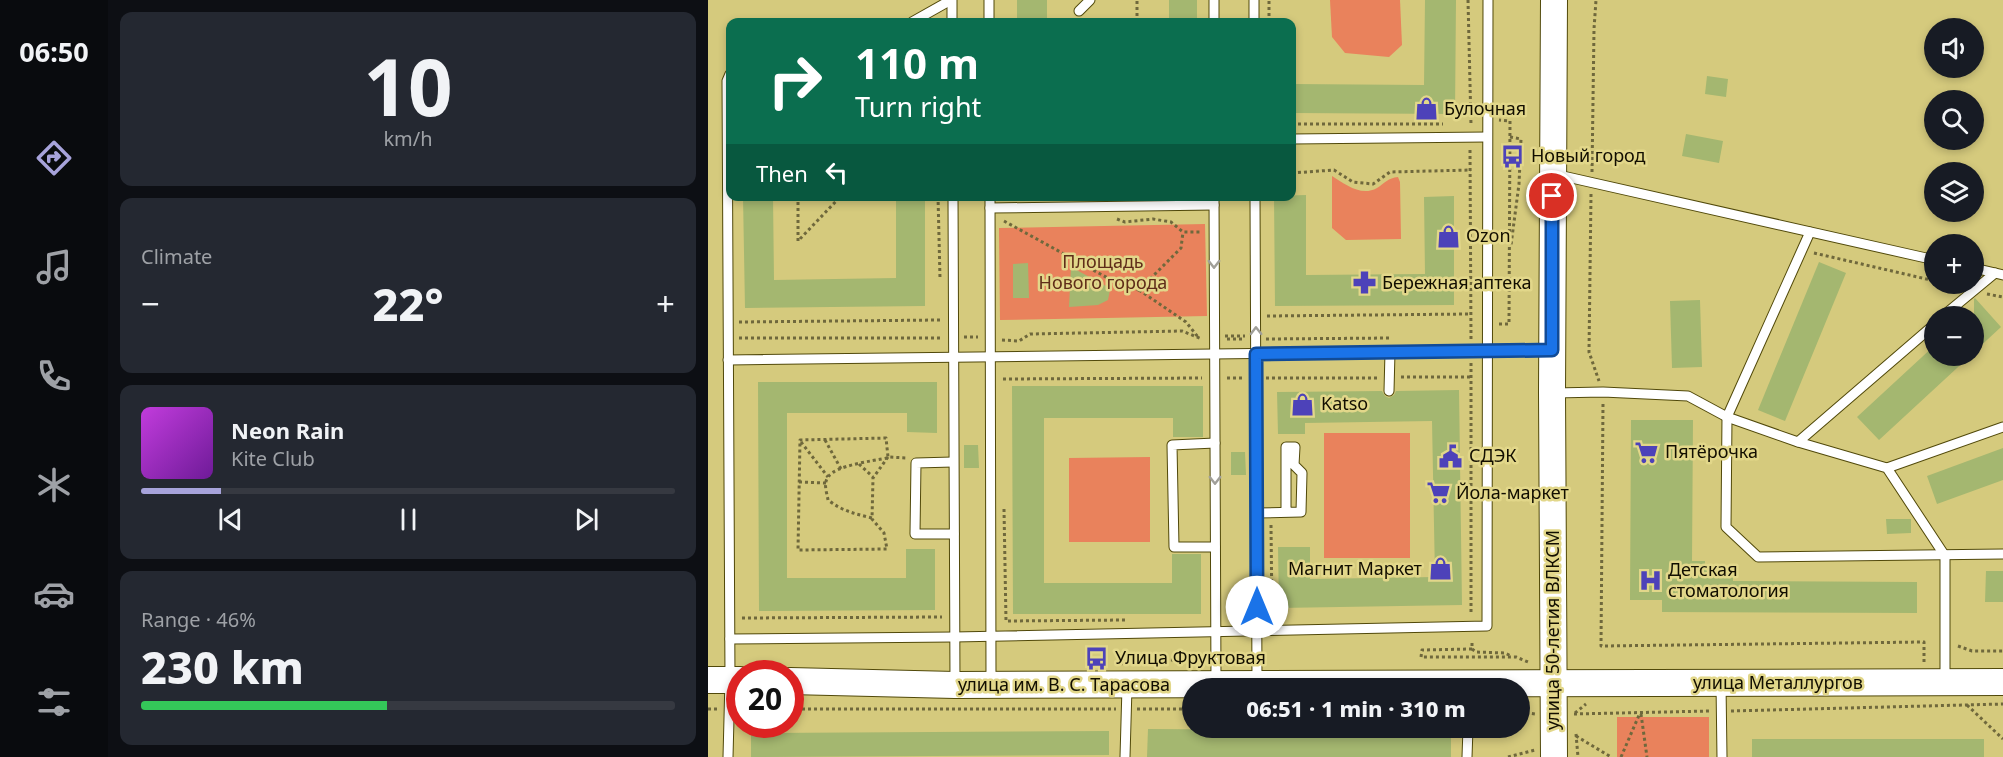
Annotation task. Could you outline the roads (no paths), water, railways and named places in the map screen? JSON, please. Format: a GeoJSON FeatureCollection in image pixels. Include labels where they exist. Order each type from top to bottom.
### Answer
{"type":"FeatureCollection","features":[{"type":"Feature","properties":{"kind":"main road","name":"улица 50-летия ВЛКСМ"},"geometry":{"type":"LineString","coordinates":[[1544,754],[1553,682],[1554,0]]}},
{"type":"Feature","properties":{"kind":"main road","name":"улица им. В. С. Тарасова"},"geometry":{"type":"LineString","coordinates":[[804,681],[991,685],[1125,692],[1182,687]]}},
{"type":"Feature","properties":{"kind":"main road","name":"улица Металлургов"},"geometry":{"type":"LineString","coordinates":[[1553,682],[2003,682]]}},
{"type":"Feature","properties":{"kind":"main road","name":"улица им. В. С. Тарасова"},"geometry":{"type":"LineString","coordinates":[[1530,683],[1553,682]]}},
{"type":"Feature","properties":{"kind":"lane"},"geometry":{"type":"LineString","coordinates":[[919,18],[952,0],[952,18]]}},
{"type":"Feature","properties":{"kind":"lane"},"geometry":{"type":"LineString","coordinates":[[989,0],[989,18]]}},
{"type":"Feature","properties":{"kind":"lane"},"geometry":{"type":"LineString","coordinates":[[1080,11],[1090,0]]}},
{"type":"Feature","properties":{"kind":"lane"},"geometry":{"type":"LineString","coordinates":[[1214,0],[1214,18]]}},
{"type":"Feature","properties":{"kind":"lane"},"geometry":{"type":"LineString","coordinates":[[1254,0],[1254,18]]}},
{"type":"Feature","properties":{"kind":"lane"},"geometry":{"type":"LineString","coordinates":[[730,639],[954,637],[1487,626],[1488,0]]}},
{"type":"Feature","properties":{"kind":"lane"},"geometry":{"type":"LineString","coordinates":[[1296,139],[1487,137]]}},
{"type":"Feature","properties":{"kind":"lane"},"geometry":{"type":"LineString","coordinates":[[1552,174],[1924,258]]}},
{"type":"Feature","properties":{"kind":"lane"},"geometry":{"type":"LineString","coordinates":[[727,201],[730,618],[728,660]]}},
{"type":"Feature","properties":{"kind":"lane"},"geometry":{"type":"LineString","coordinates":[[953,201],[955,685]]}},
{"type":"Feature","properties":{"kind":"lane"},"geometry":{"type":"LineString","coordinates":[[990,201],[991,685]]}},
{"type":"Feature","properties":{"kind":"lane"},"geometry":{"type":"LineString","coordinates":[[1255,201],[1257,678]]}},
{"type":"Feature","properties":{"kind":"lane"},"geometry":{"type":"LineString","coordinates":[[990,208],[1211,202],[1215,354],[1215,547],[1212,631],[1216,678]]}},
{"type":"Feature","properties":{"kind":"lane"},"geometry":{"type":"LineString","coordinates":[[1809,232],[1727,417],[1726,527],[1758,557],[2003,554]]}},
{"type":"Feature","properties":{"kind":"lane"},"geometry":{"type":"LineString","coordinates":[[1984,270],[1999,274]]}},
{"type":"Feature","properties":{"kind":"lane"},"geometry":{"type":"LineString","coordinates":[[1956,306],[1999,274]]}},
{"type":"Feature","properties":{"kind":"lane"},"geometry":{"type":"LineString","coordinates":[[1798,442],[1924,333]]}},
{"type":"Feature","properties":{"kind":"lane"},"geometry":{"type":"LineString","coordinates":[[728,360],[1552,350]]}},
{"type":"Feature","properties":{"kind":"lane"},"geometry":{"type":"LineString","coordinates":[[1389,391],[1390,352]]}},
{"type":"Feature","properties":{"kind":"lane"},"geometry":{"type":"LineString","coordinates":[[1552,393],[1603,392],[1688,396],[1727,417],[1798,442],[1887,468],[2003,426]]}},
{"type":"Feature","properties":{"kind":"lane"},"geometry":{"type":"LineString","coordinates":[[1215,443],[1172,445],[1174,547],[1215,547]]}},
{"type":"Feature","properties":{"kind":"lane"},"geometry":{"type":"LineString","coordinates":[[1257,513],[1301,512],[1302,473],[1294,465],[1295,447],[1286,447],[1286,512]]}},
{"type":"Feature","properties":{"kind":"lane"},"geometry":{"type":"LineString","coordinates":[[954,462],[916,463],[915,534],[954,534]]}},
{"type":"Feature","properties":{"kind":"lane"},"geometry":{"type":"LineString","coordinates":[[1887,468],[1945,556],[1945,642],[1935,683]]}},
{"type":"Feature","properties":{"kind":"lane"},"geometry":{"type":"LineString","coordinates":[[1721,683],[1722,757]]}},
{"type":"Feature","properties":{"kind":"lane"},"geometry":{"type":"LineString","coordinates":[[1125,692],[1125,757]]}},
{"type":"Feature","properties":{"kind":"lane"},"geometry":{"type":"LineString","coordinates":[[728,738],[728,757]]}},
{"type":"Feature","properties":{"kind":"lane"},"geometry":{"type":"LineString","coordinates":[[1467,757],[1468,738]]}},
{"type":"Feature","properties":{"kind":"place","name":"Булочная"},"geometry":{"type":"Point","coordinates":[1426,109]}},
{"type":"Feature","properties":{"kind":"place","name":"Новый город"},"geometry":{"type":"Point","coordinates":[1513,156]}},
{"type":"Feature","properties":{"kind":"place","name":"Ozon"},"geometry":{"type":"Point","coordinates":[1448,236]}},
{"type":"Feature","properties":{"kind":"place","name":"Бережная аптека"},"geometry":{"type":"Point","coordinates":[1364,283]}},
{"type":"Feature","properties":{"kind":"place","name":"Katso"},"geometry":{"type":"Point","coordinates":[1303,404]}},
{"type":"Feature","properties":{"kind":"place","name":"Пятёрочка"},"geometry":{"type":"Point","coordinates":[1647,452]}},
{"type":"Feature","properties":{"kind":"place","name":"СДЭК"},"geometry":{"type":"Point","coordinates":[1451,456]}},
{"type":"Feature","properties":{"kind":"place","name":"Йола-маркет"},"geometry":{"type":"Point","coordinates":[1438,493]}},
{"type":"Feature","properties":{"kind":"place","name":"Магнит Маркет"},"geometry":{"type":"Point","coordinates":[1440,569]}},
{"type":"Feature","properties":{"kind":"place","name":"Детская стоматология"},"geometry":{"type":"Point","coordinates":[1650,580]}},
{"type":"Feature","properties":{"kind":"place","name":"Улица Фруктовая"},"geometry":{"type":"Point","coordinates":[1097,658]}},
{"type":"Feature","properties":{"kind":"park label","name":"Площадь Нового города"},"geometry":{"type":"Point","coordinates":[1103,272]}}]}
